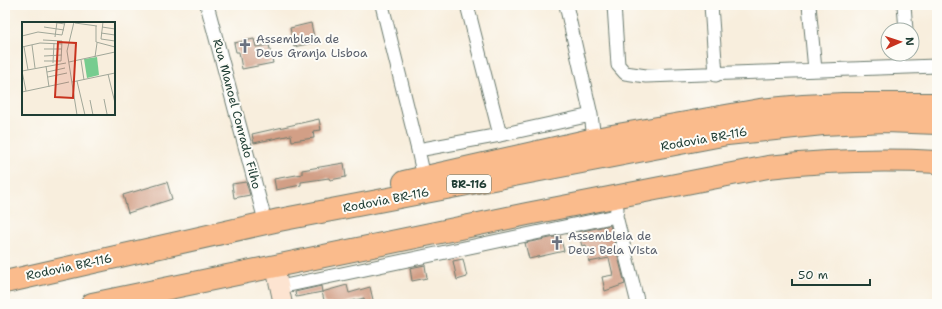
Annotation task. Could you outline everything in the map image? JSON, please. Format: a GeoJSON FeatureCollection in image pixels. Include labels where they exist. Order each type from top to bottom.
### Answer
{"type":"FeatureCollection","features":[{"type":"Feature","properties":{"kind":"highway"},"geometry":{"type":"LineString","coordinates":[[273,222],[333,199],[424,177],[596,149],[760,110],[843,104],[937,104]]}},
{"type":"Feature","properties":{"kind":"highway","name":"Rodovia BR-116"},"geometry":{"type":"LineString","coordinates":[[5,282],[596,149],[823,124],[886,121],[937,123]]}},
{"type":"Feature","properties":{"kind":"highway"},"geometry":{"type":"LineString","coordinates":[[92,304],[279,286],[617,207],[768,168],[800,164],[890,161],[937,162]]}},
{"type":"Feature","properties":{"kind":"street","name":"Rua Manoel Conrado Filho"},"geometry":{"type":"LineString","coordinates":[[207,5],[273,222]]}},
{"type":"Feature","properties":{"kind":"street"},"geometry":{"type":"LineString","coordinates":[[382,5],[424,177]]}},
{"type":"Feature","properties":{"kind":"street"},"geometry":{"type":"LineString","coordinates":[[467,5],[500,135]]}},
{"type":"Feature","properties":{"kind":"street"},"geometry":{"type":"LineString","coordinates":[[566,5],[591,115],[596,149]]}},
{"type":"Feature","properties":{"kind":"street"},"geometry":{"type":"LineString","coordinates":[[614,5],[618,65],[625,73],[646,76],[716,75],[815,70],[889,62]]}},
{"type":"Feature","properties":{"kind":"street"},"geometry":{"type":"LineString","coordinates":[[711,5],[716,75]]}},
{"type":"Feature","properties":{"kind":"street"},"geometry":{"type":"LineString","coordinates":[[809,5],[815,70]]}},
{"type":"Feature","properties":{"kind":"street"},"geometry":{"type":"LineString","coordinates":[[904,5],[905,22]]}},
{"type":"Feature","properties":{"kind":"street"},"geometry":{"type":"LineString","coordinates":[[918,62],[937,66]]}},
{"type":"Feature","properties":{"kind":"street"},"geometry":{"type":"LineString","coordinates":[[418,150],[500,135],[591,115]]}},
{"type":"Feature","properties":{"kind":"street"},"geometry":{"type":"LineString","coordinates":[[617,207],[638,304]]}},
{"type":"Feature","properties":{"kind":"building"},"geometry":{"type":"Polygon","coordinates":[[[311,23],[315,42],[294,47],[290,28],[311,23]]]}},
{"type":"Feature","properties":{"kind":"building"},"geometry":{"type":"Polygon","coordinates":[[[254,39],[256,47],[269,45],[273,63],[242,69],[239,52],[236,52],[234,43],[254,39]]]}},
{"type":"Feature","properties":{"kind":"building"},"geometry":{"type":"Polygon","coordinates":[[[319,119],[321,130],[313,131],[314,138],[292,141],[291,135],[254,143],[252,134],[319,119]]]}},
{"type":"Feature","properties":{"kind":"building"},"geometry":{"type":"Polygon","coordinates":[[[344,163],[346,177],[330,180],[329,178],[301,182],[301,185],[276,190],[274,179],[302,174],[302,170],[344,163]]]}},
{"type":"Feature","properties":{"kind":"building"},"geometry":{"type":"Polygon","coordinates":[[[167,182],[172,199],[128,213],[123,195],[167,182]]]}},
{"type":"Feature","properties":{"kind":"building"},"geometry":{"type":"Polygon","coordinates":[[[246,182],[250,195],[234,198],[232,184],[246,182]]]}},
{"type":"Feature","properties":{"kind":"building"},"geometry":{"type":"Polygon","coordinates":[[[610,225],[625,284],[605,291],[602,277],[613,275],[609,258],[589,262],[586,245],[582,246],[578,232],[610,225]]]}},
{"type":"Feature","properties":{"kind":"building"},"geometry":{"type":"Polygon","coordinates":[[[560,236],[564,251],[529,259],[525,243],[560,236]]]}},
{"type":"Feature","properties":{"kind":"building"},"geometry":{"type":"Polygon","coordinates":[[[463,259],[467,277],[457,280],[453,261],[463,259]]]}},
{"type":"Feature","properties":{"kind":"building"},"geometry":{"type":"Polygon","coordinates":[[[425,265],[427,278],[412,281],[410,268],[425,265]]]}},
{"type":"Feature","properties":{"kind":"building"},"geometry":{"type":"Polygon","coordinates":[[[347,285],[349,293],[370,287],[374,304],[365,304],[364,298],[340,304],[325,304],[322,292],[347,285]]]}},
{"type":"Feature","properties":{"kind":"building"},"geometry":{"type":"Polygon","coordinates":[[[321,286],[322,292],[296,297],[295,292],[321,286]]]}},
{"type":"Feature","properties":{"kind":"place","name":"Assembleia de Deus Granja Lisboa"},"geometry":{"type":"Point","coordinates":[245,46]}},
{"type":"Feature","properties":{"kind":"place","name":"Assembleia de Deus Bela Vista"},"geometry":{"type":"Point","coordinates":[557,243]}}]}
